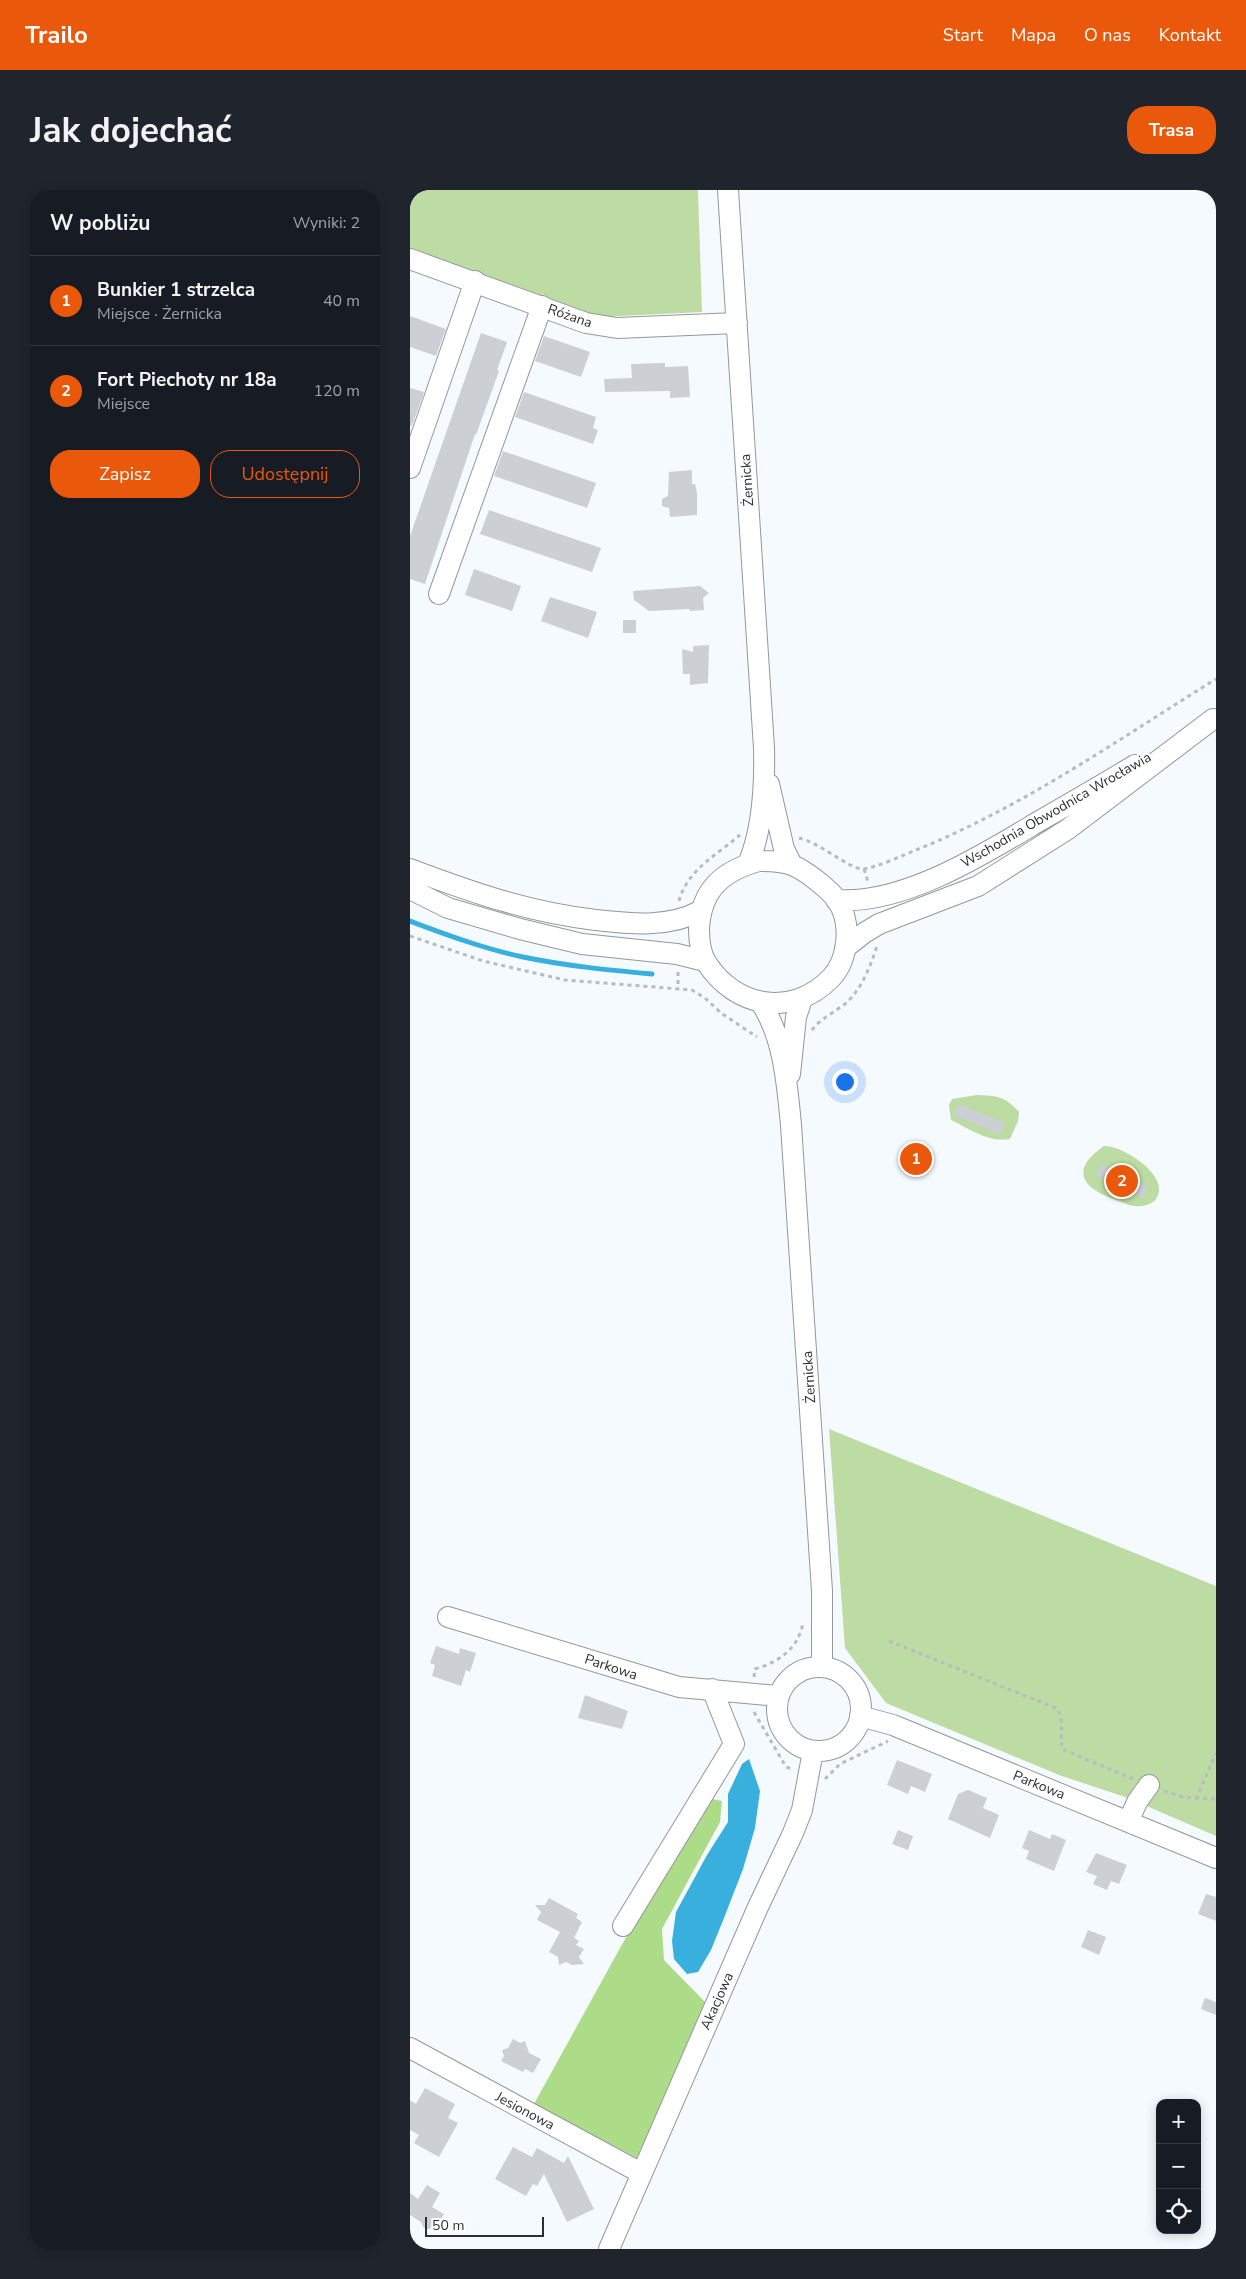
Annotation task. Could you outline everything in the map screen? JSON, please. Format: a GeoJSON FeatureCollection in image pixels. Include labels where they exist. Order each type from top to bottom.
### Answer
{"type":"FeatureCollection","features":[{"type":"Feature","properties":{"kind":"street","name":"Żernicka"},"geometry":{"type":"LineString","coordinates":[[728,190],[765,770],[784,849],[792,865]]}},
{"type":"Feature","properties":{"kind":"street","name":"Różana"},"geometry":{"type":"LineString","coordinates":[[410,259],[586,323],[617,328],[737,323]]}},
{"type":"Feature","properties":{"kind":"street"},"geometry":{"type":"LineString","coordinates":[[410,468],[475,282]]}},
{"type":"Feature","properties":{"kind":"street"},"geometry":{"type":"LineString","coordinates":[[439,594],[542,306]]}},
{"type":"Feature","properties":{"kind":"street","name":"Wschodnia Obwodnica Wrocławia"},"geometry":{"type":"LineString","coordinates":[[836,900],[862,901],[873,898],[919,884],[972,861],[1215,718]]}},
{"type":"Feature","properties":{"kind":"street","name":"Wschodnia Obwodnica Wrocławia"},"geometry":{"type":"LineString","coordinates":[[845,948],[879,924],[978,886],[1068,829],[1215,718]]}},
{"type":"Feature","properties":{"kind":"street","name":"Żernicka"},"geometry":{"type":"LineString","coordinates":[[748,864],[755,848],[758,833],[765,770]]}},
{"type":"Feature","properties":{"kind":"street"},"geometry":{"type":"LineString","coordinates":[[766,861],[792,865],[807,874],[836,900],[842,912],[846,930],[843,958],[835,973],[818,991],[802,999],[786,1003],[761,1003],[731,988],[705,961],[699,938],[700,911],[706,896],[713,887],[737,868],[766,861]]}},
{"type":"Feature","properties":{"kind":"street"},"geometry":{"type":"LineString","coordinates":[[410,869],[486,898],[528,909],[566,916],[626,924],[653,924],[688,917],[700,911]]}},
{"type":"Feature","properties":{"kind":"street"},"geometry":{"type":"LineString","coordinates":[[410,889],[448,908],[520,929],[582,944],[677,954],[705,961]]}},
{"type":"Feature","properties":{"kind":"street","name":"Żernicka"},"geometry":{"type":"LineString","coordinates":[[787,1088],[796,1017],[802,999]]}},
{"type":"Feature","properties":{"kind":"street","name":"Żernicka"},"geometry":{"type":"LineString","coordinates":[[761,1003],[769,1016],[778,1039],[787,1088],[822,1591],[822,1667]]}},
{"type":"Feature","properties":{"kind":"street","name":"Parkowa"},"geometry":{"type":"LineString","coordinates":[[448,1616],[645,1678],[680,1687],[778,1696]]}},
{"type":"Feature","properties":{"kind":"street"},"geometry":{"type":"LineString","coordinates":[[822,1667],[837,1670],[850,1680],[860,1703],[860,1716],[853,1734],[847,1740],[831,1749],[814,1751],[798,1746],[781,1727],[777,1714],[778,1696],[791,1677],[803,1670],[822,1667]]}},
{"type":"Feature","properties":{"kind":"street"},"geometry":{"type":"LineString","coordinates":[[623,1926],[734,1744],[712,1689]]}},
{"type":"Feature","properties":{"kind":"street","name":"Parkowa"},"geometry":{"type":"LineString","coordinates":[[860,1716],[893,1725],[1216,1858]]}},
{"type":"Feature","properties":{"kind":"street","name":"Akacjowa"},"geometry":{"type":"LineString","coordinates":[[609,2249],[796,1825],[802,1810],[814,1751]]}},
{"type":"Feature","properties":{"kind":"street"},"geometry":{"type":"LineString","coordinates":[[1128,1822],[1137,1802],[1149,1786]]}},
{"type":"Feature","properties":{"kind":"street","name":"Jesionowa"},"geometry":{"type":"LineString","coordinates":[[410,2048],[641,2173]]}},
{"type":"Feature","properties":{"kind":"path"},"geometry":{"type":"LineString","coordinates":[[779,831],[788,831],[794,836],[825,848],[853,867],[864,869],[946,838],[1016,802],[1216,679]]}},
{"type":"Feature","properties":{"kind":"path"},"geometry":{"type":"LineString","coordinates":[[681,894],[706,861],[740,834],[758,833]]}},
{"type":"Feature","properties":{"kind":"path"},"geometry":{"type":"LineString","coordinates":[[410,936],[483,961],[565,980],[692,990],[705,998],[721,1013],[762,1040]]}},
{"type":"Feature","properties":{"kind":"path"},"geometry":{"type":"LineString","coordinates":[[753,1678],[755,1669],[778,1661],[796,1644],[805,1614]]}},
{"type":"Feature","properties":{"kind":"path"},"geometry":{"type":"LineString","coordinates":[[889,1641],[1058,1710],[1063,1721],[1062,1749],[1149,1786],[1196,1800],[1216,1799]]}},
{"type":"Feature","properties":{"kind":"path"},"geometry":{"type":"LineString","coordinates":[[751,1706],[786,1767]]}},
{"type":"Feature","properties":{"kind":"path"},"geometry":{"type":"LineString","coordinates":[[823,1779],[827,1779],[840,1764],[889,1741]]}},
{"type":"Feature","properties":{"kind":"path"},"geometry":{"type":"LineString","coordinates":[[1196,1800],[1216,1753]]}},
{"type":"Feature","properties":{"kind":"green space"},"geometry":{"type":"Polygon","coordinates":[[[410,190],[698,190],[702,312],[599,317],[410,251],[410,190]]]}},
{"type":"Feature","properties":{"kind":"green space"},"geometry":{"type":"Polygon","coordinates":[[[977,1095],[1005,1100],[1019,1112],[1018,1121],[1010,1139],[1002,1140],[987,1137],[951,1120],[949,1105],[952,1099],[977,1095]]]}},
{"type":"Feature","properties":{"kind":"green space"},"geometry":{"type":"Polygon","coordinates":[[[1104,1146],[1112,1147],[1133,1156],[1151,1172],[1157,1181],[1159,1190],[1154,1201],[1143,1206],[1130,1205],[1104,1195],[1088,1184],[1084,1178],[1083,1170],[1093,1155],[1104,1146]]]}},
{"type":"Feature","properties":{"kind":"green space"},"geometry":{"type":"Polygon","coordinates":[[[829,1429],[1216,1586],[1216,1836],[1128,1798],[1059,1775],[886,1703],[845,1648],[829,1429]]]}},
{"type":"Feature","properties":{"kind":"green space"},"geometry":{"type":"Polygon","coordinates":[[[708,1798],[722,1801],[720,1822],[662,1929],[664,1960],[705,2002],[637,2158],[534,2104],[630,1930],[708,1798]]]}},
{"type":"Feature","properties":{"kind":"water"},"geometry":{"type":"Polygon","coordinates":[[[749,1759],[760,1791],[755,1828],[743,1869],[711,1950],[698,1972],[687,1974],[674,1959],[672,1941],[676,1912],[707,1855],[728,1822],[728,1794],[742,1764],[749,1759]]]}},
{"type":"Feature","properties":{"kind":"building"},"geometry":{"type":"Polygon","coordinates":[[[410,316],[446,329],[436,356],[410,347],[410,316]]]}},
{"type":"Feature","properties":{"kind":"building"},"geometry":{"type":"Polygon","coordinates":[[[481,333],[507,342],[497,370],[499,371],[475,434],[425,584],[410,579],[410,536],[481,333]]]}},
{"type":"Feature","properties":{"kind":"building"},"geometry":{"type":"Polygon","coordinates":[[[544,336],[590,352],[581,377],[535,361],[544,336]]]}},
{"type":"Feature","properties":{"kind":"building"},"geometry":{"type":"Polygon","coordinates":[[[665,363],[665,367],[688,366],[690,397],[670,398],[670,391],[605,392],[604,379],[632,378],[631,364],[665,363]]]}},
{"type":"Feature","properties":{"kind":"building"},"geometry":{"type":"Polygon","coordinates":[[[410,388],[424,392],[412,426],[410,425],[410,388]]]}},
{"type":"Feature","properties":{"kind":"building"},"geometry":{"type":"Polygon","coordinates":[[[524,392],[596,417],[593,428],[598,430],[593,444],[515,417],[524,392]]]}},
{"type":"Feature","properties":{"kind":"building"},"geometry":{"type":"Polygon","coordinates":[[[503,451],[596,483],[587,508],[494,476],[503,451]]]}},
{"type":"Feature","properties":{"kind":"building"},"geometry":{"type":"Polygon","coordinates":[[[692,470],[692,484],[695,484],[697,493],[697,515],[670,517],[669,508],[662,506],[662,499],[668,496],[669,472],[692,470]]]}},
{"type":"Feature","properties":{"kind":"building"},"geometry":{"type":"Polygon","coordinates":[[[489,510],[601,548],[592,572],[480,534],[489,510]]]}},
{"type":"Feature","properties":{"kind":"building"},"geometry":{"type":"Polygon","coordinates":[[[474,569],[521,586],[512,611],[465,595],[474,569]]]}},
{"type":"Feature","properties":{"kind":"building"},"geometry":{"type":"Polygon","coordinates":[[[700,586],[709,593],[703,598],[704,610],[649,611],[634,600],[633,591],[700,586]]]}},
{"type":"Feature","properties":{"kind":"building"},"geometry":{"type":"Polygon","coordinates":[[[550,597],[597,612],[588,638],[541,621],[550,597]]]}},
{"type":"Feature","properties":{"kind":"building"},"geometry":{"type":"Polygon","coordinates":[[[623,620],[636,620],[636,633],[623,633],[623,620]]]}},
{"type":"Feature","properties":{"kind":"building"},"geometry":{"type":"Polygon","coordinates":[[[709,645],[708,683],[690,685],[690,674],[683,674],[682,649],[693,652],[693,646],[709,645]]]}},
{"type":"Feature","properties":{"kind":"building"},"geometry":{"type":"Polygon","coordinates":[[[958,1104],[1004,1123],[1000,1134],[953,1115],[958,1104]]]}},
{"type":"Feature","properties":{"kind":"building"},"geometry":{"type":"Polygon","coordinates":[[[1101,1164],[1148,1187],[1143,1198],[1096,1175],[1101,1164]]]}},
{"type":"Feature","properties":{"kind":"building"},"geometry":{"type":"Polygon","coordinates":[[[436,1646],[459,1654],[460,1648],[476,1653],[470,1672],[466,1670],[461,1686],[432,1676],[435,1665],[430,1663],[436,1646]]]}},
{"type":"Feature","properties":{"kind":"building"},"geometry":{"type":"Polygon","coordinates":[[[585,1695],[628,1711],[622,1729],[578,1718],[585,1695]]]}},
{"type":"Feature","properties":{"kind":"building"},"geometry":{"type":"Polygon","coordinates":[[[897,1760],[932,1774],[925,1792],[911,1786],[908,1794],[887,1785],[897,1760]]]}},
{"type":"Feature","properties":{"kind":"building"},"geometry":{"type":"Polygon","coordinates":[[[968,1790],[987,1798],[983,1808],[999,1815],[990,1838],[948,1819],[958,1794],[968,1790]]]}},
{"type":"Feature","properties":{"kind":"building"},"geometry":{"type":"Polygon","coordinates":[[[898,1830],[913,1836],[908,1850],[892,1844],[898,1830]]]}},
{"type":"Feature","properties":{"kind":"building"},"geometry":{"type":"Polygon","coordinates":[[[1029,1830],[1050,1839],[1052,1834],[1066,1840],[1054,1871],[1026,1859],[1029,1851],[1022,1848],[1029,1830]]]}},
{"type":"Feature","properties":{"kind":"building"},"geometry":{"type":"Polygon","coordinates":[[[1096,1853],[1127,1865],[1119,1884],[1111,1881],[1107,1890],[1093,1884],[1097,1876],[1086,1872],[1096,1853]]]}},
{"type":"Feature","properties":{"kind":"building"},"geometry":{"type":"Polygon","coordinates":[[[1206,1894],[1216,1897],[1216,1921],[1198,1914],[1206,1894]]]}},
{"type":"Feature","properties":{"kind":"building"},"geometry":{"type":"Polygon","coordinates":[[[549,1898],[578,1914],[576,1918],[582,1922],[574,1938],[579,1941],[576,1945],[584,1949],[579,1957],[584,1964],[572,1965],[566,1962],[559,1965],[558,1957],[549,1952],[560,1932],[537,1920],[541,1912],[535,1905],[545,1905],[549,1898]]]}},
{"type":"Feature","properties":{"kind":"building"},"geometry":{"type":"Polygon","coordinates":[[[1088,1930],[1106,1937],[1099,1955],[1081,1947],[1088,1930]]]}},
{"type":"Feature","properties":{"kind":"building"},"geometry":{"type":"Polygon","coordinates":[[[1205,1998],[1216,2002],[1216,2015],[1201,2009],[1205,1998]]]}},
{"type":"Feature","properties":{"kind":"building"},"geometry":{"type":"Polygon","coordinates":[[[513,2039],[520,2043],[525,2041],[529,2053],[541,2059],[533,2073],[525,2069],[523,2072],[501,2061],[504,2056],[502,2050],[508,2048],[513,2039]]]}},
{"type":"Feature","properties":{"kind":"building"},"geometry":{"type":"Polygon","coordinates":[[[425,2088],[455,2104],[448,2118],[458,2123],[439,2157],[414,2143],[419,2135],[410,2130],[410,2100],[416,2104],[425,2088]]]}},
{"type":"Feature","properties":{"kind":"building"},"geometry":{"type":"Polygon","coordinates":[[[513,2147],[532,2157],[537,2148],[564,2163],[568,2156],[594,2209],[567,2222],[544,2174],[537,2186],[533,2184],[526,2196],[495,2179],[513,2147]]]}},
{"type":"Feature","properties":{"kind":"building"},"geometry":{"type":"Polygon","coordinates":[[[427,2185],[440,2193],[432,2207],[444,2214],[436,2227],[427,2229],[423,2227],[421,2222],[410,2215],[410,2193],[418,2199],[427,2185]]]}},
{"type":"Feature","properties":{"kind":"waterway"},"geometry":{"type":"LineString","coordinates":[[410,921],[480,946],[509,954],[571,965],[652,974]]}},
{"type":"Feature","properties":{"kind":"place","name":"Bunkier 1 strzelca"},"geometry":{"type":"Point","coordinates":[916,1159]}},
{"type":"Feature","properties":{"kind":"place","name":"Fort Piechoty nr 18a"},"geometry":{"type":"Point","coordinates":[1122,1181]}}]}
